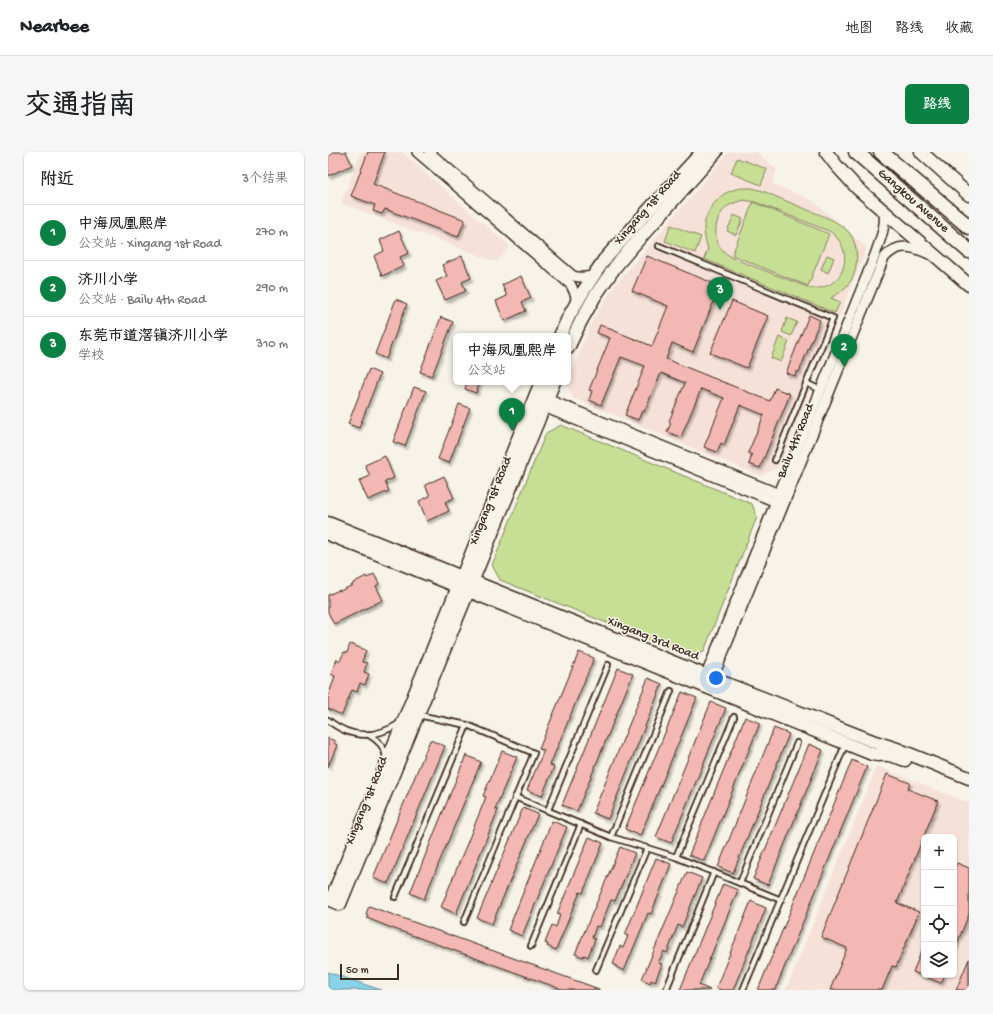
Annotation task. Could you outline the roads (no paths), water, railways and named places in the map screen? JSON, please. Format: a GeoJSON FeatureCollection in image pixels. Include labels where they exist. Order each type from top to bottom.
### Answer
{"type":"FeatureCollection","features":[{"type":"Feature","properties":{"kind":"main road","name":"Gangkou Avenue"},"geometry":{"type":"LineString","coordinates":[[856,152],[969,251]]}},
{"type":"Feature","properties":{"kind":"main road","name":"Gangkou Avenue"},"geometry":{"type":"LineString","coordinates":[[881,152],[969,227]]}},
{"type":"Feature","properties":{"kind":"street"},"geometry":{"type":"LineString","coordinates":[[418,152],[571,285],[576,296],[576,305]]}},
{"type":"Feature","properties":{"kind":"street"},"geometry":{"type":"LineString","coordinates":[[430,152],[573,276],[587,278],[594,275]]}},
{"type":"Feature","properties":{"kind":"street","name":"Xingang 1st Road"},"geometry":{"type":"LineString","coordinates":[[562,333],[584,290],[604,260],[702,152]]}},
{"type":"Feature","properties":{"kind":"street","name":"Xingang 1st Road"},"geometry":{"type":"LineString","coordinates":[[571,342],[591,303],[615,267],[716,152]]}},
{"type":"Feature","properties":{"kind":"street"},"geometry":{"type":"LineString","coordinates":[[826,152],[857,188],[969,285]]}},
{"type":"Feature","properties":{"kind":"street"},"geometry":{"type":"LineString","coordinates":[[921,152],[969,195]]}},
{"type":"Feature","properties":{"kind":"street","name":"Bailu 4th Road"},"geometry":{"type":"LineString","coordinates":[[825,391],[884,230],[884,212]]}},
{"type":"Feature","properties":{"kind":"street","name":"Bailu 4th Road"},"geometry":{"type":"LineString","coordinates":[[708,682],[825,391],[884,258],[894,249],[910,247],[929,253],[938,258]]}},
{"type":"Feature","properties":{"kind":"street","name":"Xingang 1st Road"},"geometry":{"type":"LineString","coordinates":[[540,385],[331,900],[340,904],[553,385]]}},
{"type":"Feature","properties":{"kind":"street"},"geometry":{"type":"LineString","coordinates":[[534,398],[781,499]]}},
{"type":"Feature","properties":{"kind":"street","name":"Xingang 3rd Road"},"geometry":{"type":"LineString","coordinates":[[328,522],[459,581],[708,682],[845,743],[877,756],[886,755],[898,757],[969,786]]}},
{"type":"Feature","properties":{"kind":"street","name":"Xingang 3rd Road"},"geometry":{"type":"LineString","coordinates":[[328,534],[459,581]]}},
{"type":"Feature","properties":{"kind":"street","name":"Xingang 3rd Road"},"geometry":{"type":"LineString","coordinates":[[708,682],[897,749],[969,778]]}},
{"type":"Feature","properties":{"kind":"lane"},"geometry":{"type":"LineString","coordinates":[[659,246],[833,318],[775,460]]}},
{"type":"Feature","properties":{"kind":"lane"},"geometry":{"type":"LineString","coordinates":[[806,383],[825,391]]}},
{"type":"Feature","properties":{"kind":"lane"},"geometry":{"type":"LineString","coordinates":[[548,810],[608,665]]}},
{"type":"Feature","properties":{"kind":"lane"},"geometry":{"type":"LineString","coordinates":[[611,836],[671,691]]}},
{"type":"Feature","properties":{"kind":"lane"},"geometry":{"type":"LineString","coordinates":[[418,715],[466,725],[534,753],[464,922]]}},
{"type":"Feature","properties":{"kind":"lane"},"geometry":{"type":"LineString","coordinates":[[676,856],[734,717]]}},
{"type":"Feature","properties":{"kind":"lane"},"geometry":{"type":"LineString","coordinates":[[328,720],[346,731],[359,735],[369,735],[390,729],[403,721]]}},
{"type":"Feature","properties":{"kind":"lane"},"geometry":{"type":"LineString","coordinates":[[396,897],[466,725]]}},
{"type":"Feature","properties":{"kind":"lane"},"geometry":{"type":"LineString","coordinates":[[369,735],[380,742],[384,748],[387,761]]}},
{"type":"Feature","properties":{"kind":"lane"},"geometry":{"type":"LineString","coordinates":[[740,883],[797,743]]}},
{"type":"Feature","properties":{"kind":"lane"},"geometry":{"type":"LineString","coordinates":[[743,990],[845,743]]}},
{"type":"Feature","properties":{"kind":"lane"},"geometry":{"type":"LineString","coordinates":[[516,797],[611,836],[676,856],[781,900]]}},
{"type":"Feature","properties":{"kind":"lane"},"geometry":{"type":"LineString","coordinates":[[531,946],[581,824]]}},
{"type":"Feature","properties":{"kind":"lane"},"geometry":{"type":"LineString","coordinates":[[596,970],[647,848]]}},
{"type":"Feature","properties":{"kind":"lane"},"geometry":{"type":"LineString","coordinates":[[666,990],[714,872]]}},
{"type":"Feature","properties":{"kind":"water"},"geometry":{"type":"Polygon","coordinates":[[[328,972],[381,990],[328,990],[328,972]]]}},
{"type":"Feature","properties":{"kind":"place","name":"东莞市道滘镇济川小学"},"geometry":{"type":"Point","coordinates":[720,310]}},
{"type":"Feature","properties":{"kind":"place","name":"济川小学"},"geometry":{"type":"Point","coordinates":[844,367]}},
{"type":"Feature","properties":{"kind":"place","name":"中海凤凰熙岸"},"geometry":{"type":"Point","coordinates":[512,431]}}]}
